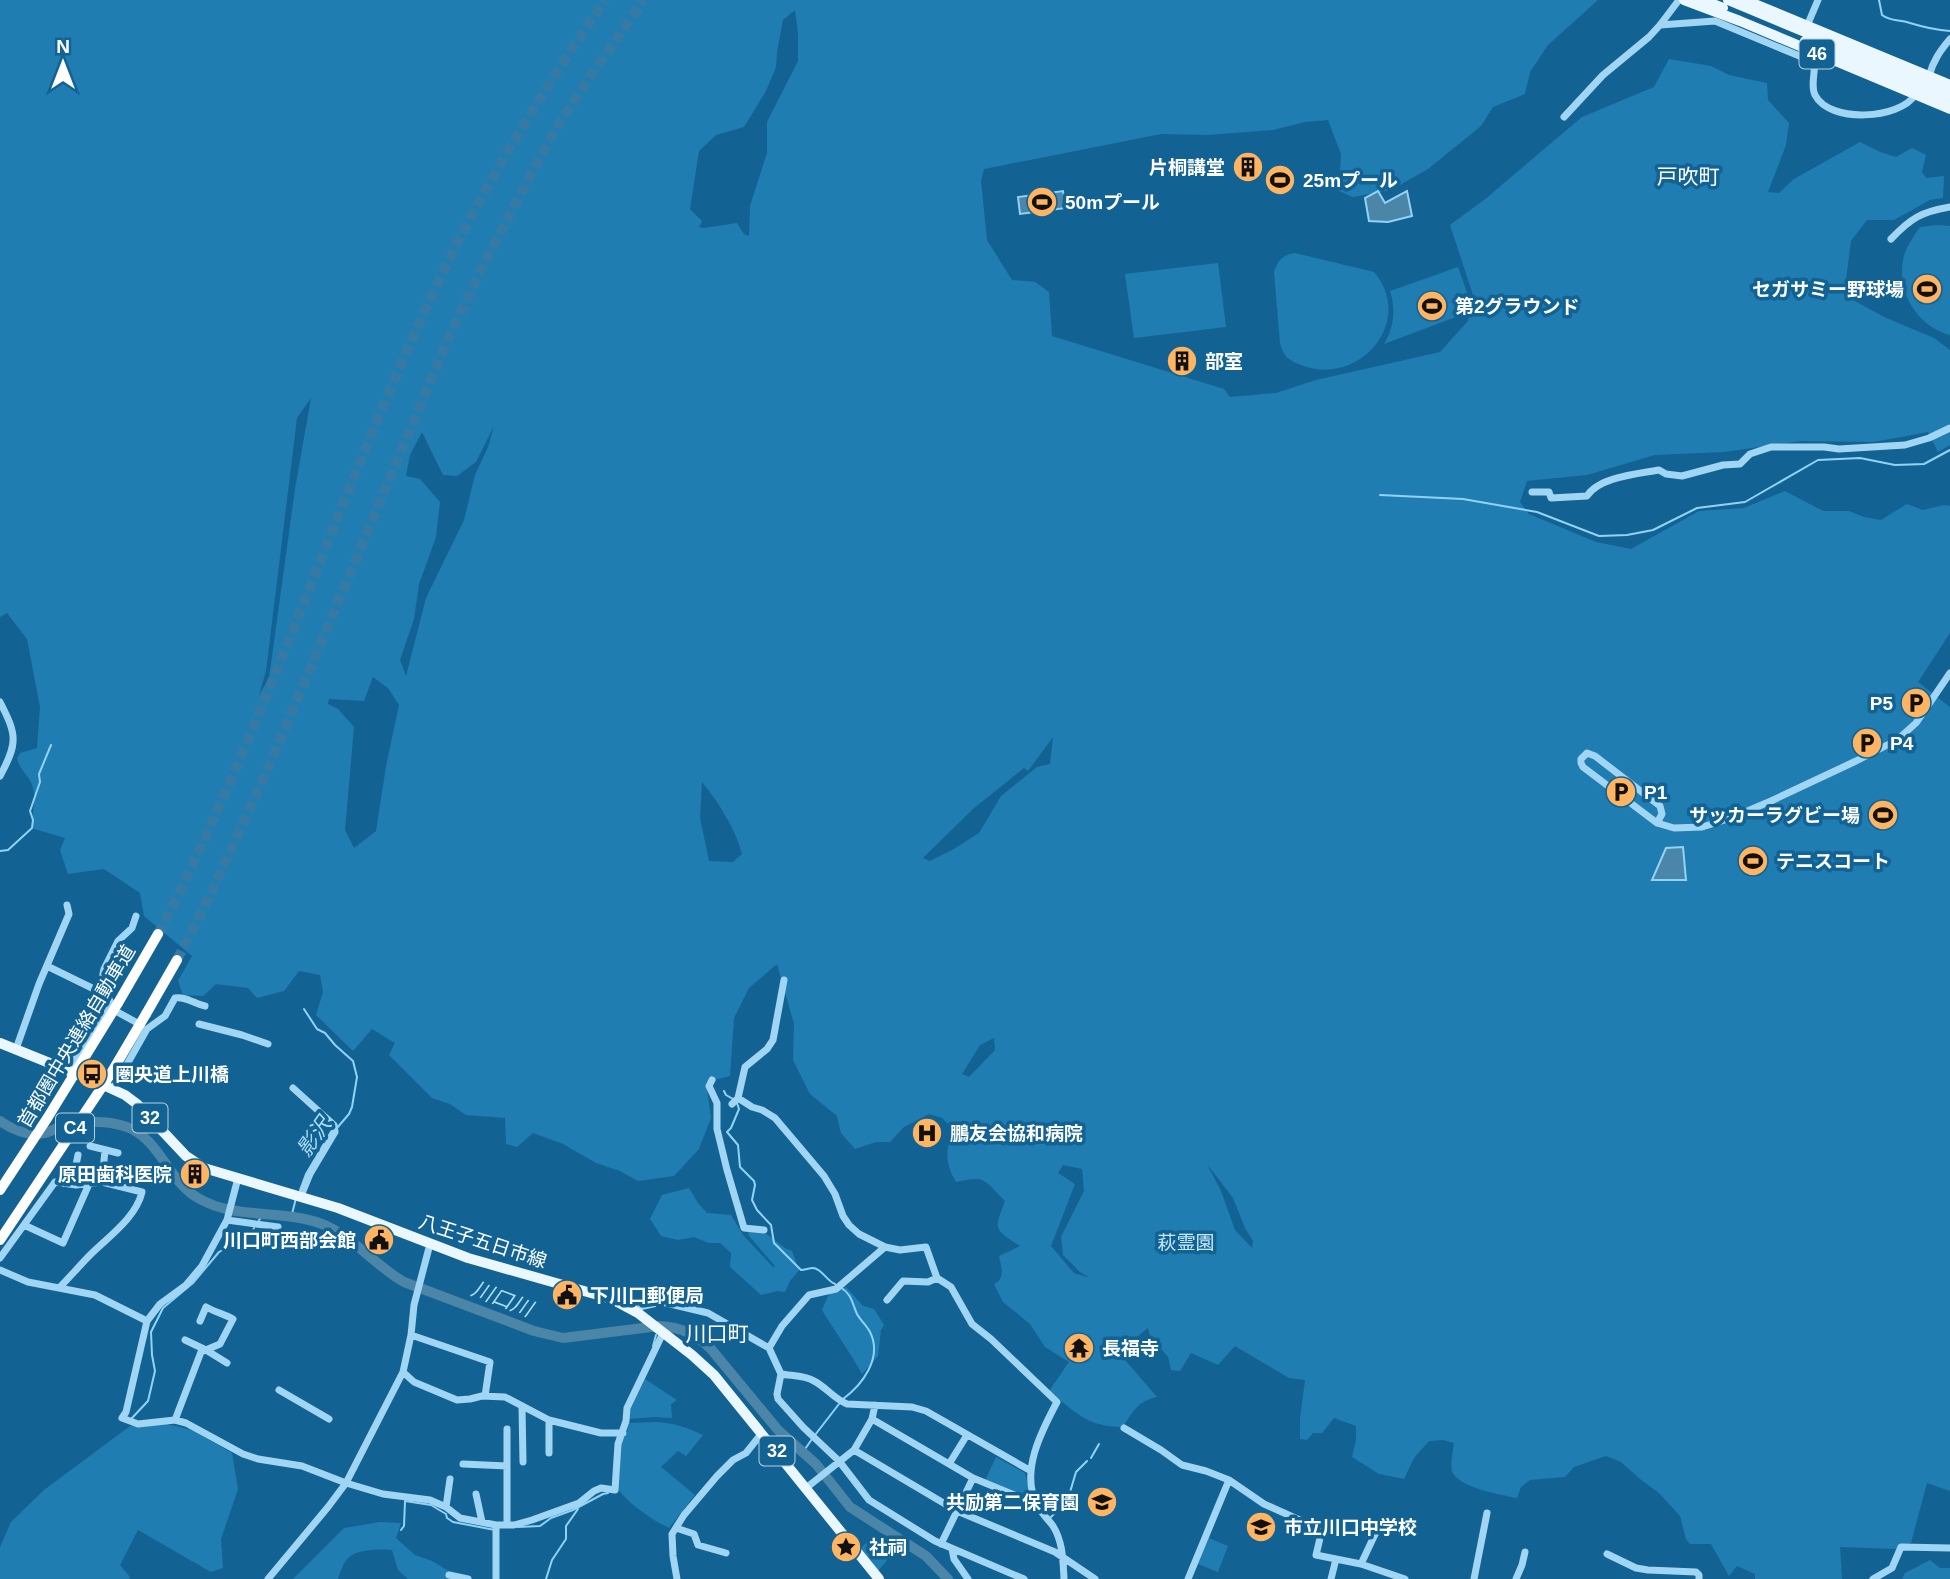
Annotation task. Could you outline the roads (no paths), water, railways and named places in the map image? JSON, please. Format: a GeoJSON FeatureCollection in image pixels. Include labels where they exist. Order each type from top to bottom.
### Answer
{"type":"FeatureCollection","features":[{"type":"Feature","properties":{"kind":"highway","name":"首都圏中央連絡自動車道"},"geometry":{"type":"LineString","coordinates":[[0,1189],[48,1117],[111,1004],[158,934]]}},
{"type":"Feature","properties":{"kind":"highway","name":"C4"},"geometry":{"type":"LineString","coordinates":[[0,1240],[102,1086],[177,960]]}},
{"type":"Feature","properties":{"kind":"main road","name":"46"},"geometry":{"type":"LineString","coordinates":[[1681,0],[1816,58],[1950,109]]}},
{"type":"Feature","properties":{"kind":"main road","name":"46"},"geometry":{"type":"LineString","coordinates":[[1703,0],[1950,101]]}},
{"type":"Feature","properties":{"kind":"main road","name":"46"},"geometry":{"type":"LineString","coordinates":[[1728,0],[1950,92]]}},
{"type":"Feature","properties":{"kind":"main road","name":"46"},"geometry":{"type":"LineString","coordinates":[[1745,0],[1950,85]]}},
{"type":"Feature","properties":{"kind":"main road","name":"八王子五日市線"},"geometry":{"type":"LineString","coordinates":[[1,1047],[16,1049],[113,1089],[137,1104],[194,1163],[208,1170],[338,1208],[500,1268],[606,1297],[636,1312],[715,1375],[879,1579]]}},
{"type":"Feature","properties":{"kind":"street"},"geometry":{"type":"LineString","coordinates":[[1564,117],[1602,75],[1638,47],[1660,25],[1681,0]]}},
{"type":"Feature","properties":{"kind":"street"},"geometry":{"type":"LineString","coordinates":[[1807,26],[1818,0]]}},
{"type":"Feature","properties":{"kind":"street"},"geometry":{"type":"LineString","coordinates":[[1660,25],[1715,20],[1816,58],[1813,83],[1815,94],[1820,101],[1840,113],[1877,114],[1911,102],[1915,95]]}},
{"type":"Feature","properties":{"kind":"street"},"geometry":{"type":"LineString","coordinates":[[1929,76],[1932,64],[1950,39]]}},
{"type":"Feature","properties":{"kind":"street"},"geometry":{"type":"LineString","coordinates":[[1891,239],[1908,221],[1927,212],[1950,207]]}},
{"type":"Feature","properties":{"kind":"street"},"geometry":{"type":"LineString","coordinates":[[1532,492],[1549,492],[1551,498],[1587,496],[1590,490],[1617,477],[1659,470],[1666,474],[1682,476],[1723,465],[1740,464],[1750,454],[1771,447],[1888,447],[1928,438],[1950,428]]}},
{"type":"Feature","properties":{"kind":"street"},"geometry":{"type":"LineString","coordinates":[[1657,823],[1662,814],[1660,806],[1595,756],[1587,753],[1584,755],[1581,759],[1583,767],[1657,823],[1674,828],[1702,827],[1772,801],[1896,740],[1916,723],[1950,673]]}},
{"type":"Feature","properties":{"kind":"street"},"geometry":{"type":"LineString","coordinates":[[0,702],[10,721],[14,739],[0,776]]}},
{"type":"Feature","properties":{"kind":"street"},"geometry":{"type":"LineString","coordinates":[[16,1049],[69,914],[67,905]]}},
{"type":"Feature","properties":{"kind":"street"},"geometry":{"type":"LineString","coordinates":[[69,1070],[111,1004],[101,983],[104,969],[118,941],[132,928],[136,916]]}},
{"type":"Feature","properties":{"kind":"street"},"geometry":{"type":"LineString","coordinates":[[47,966],[96,990],[111,1004],[148,1029]]}},
{"type":"Feature","properties":{"kind":"street"},"geometry":{"type":"LineString","coordinates":[[784,980],[774,1041],[745,1067],[736,1100],[775,1118],[824,1176],[835,1194],[843,1216],[859,1234],[885,1247],[900,1250],[926,1247],[937,1278],[951,1287],[972,1324],[1057,1402],[1040,1435],[1031,1471],[1036,1504],[1059,1538],[1064,1579]]}},
{"type":"Feature","properties":{"kind":"street"},"geometry":{"type":"LineString","coordinates":[[113,1089],[148,1029],[165,1016],[175,998],[180,997],[205,1006]]}},
{"type":"Feature","properties":{"kind":"street"},"geometry":{"type":"LineString","coordinates":[[199,1024],[268,1044]]}},
{"type":"Feature","properties":{"kind":"street"},"geometry":{"type":"LineString","coordinates":[[712,1080],[709,1086],[717,1103],[717,1129],[744,1228],[764,1230]]}},
{"type":"Feature","properties":{"kind":"street"},"geometry":{"type":"LineString","coordinates":[[293,1088],[335,1128],[298,1196]]}},
{"type":"Feature","properties":{"kind":"street"},"geometry":{"type":"LineString","coordinates":[[90,1146],[118,1153]]}},
{"type":"Feature","properties":{"kind":"street"},"geometry":{"type":"LineString","coordinates":[[102,1182],[104,1150]]}},
{"type":"Feature","properties":{"kind":"street"},"geometry":{"type":"LineString","coordinates":[[72,1184],[78,1155]]}},
{"type":"Feature","properties":{"kind":"street"},"geometry":{"type":"LineString","coordinates":[[238,1178],[227,1218],[202,1266],[186,1285],[160,1304],[147,1321],[126,1412],[122,1419],[138,1424],[174,1420],[186,1423],[243,1454],[302,1466],[383,1494],[430,1500],[446,1507],[460,1518],[482,1522],[496,1529],[532,1520],[579,1503],[601,1488],[615,1490],[618,1444],[623,1433],[627,1408],[663,1333]]}},
{"type":"Feature","properties":{"kind":"street"},"geometry":{"type":"LineString","coordinates":[[0,1258],[55,1182],[102,1182],[142,1192],[140,1202],[129,1217],[60,1287]]}},
{"type":"Feature","properties":{"kind":"street"},"geometry":{"type":"LineString","coordinates":[[24,1225],[63,1242],[89,1184]]}},
{"type":"Feature","properties":{"kind":"street"},"geometry":{"type":"LineString","coordinates":[[227,1218],[278,1227]]}},
{"type":"Feature","properties":{"kind":"street"},"geometry":{"type":"LineString","coordinates":[[268,1579],[346,1483],[403,1372],[416,1298],[430,1244]]}},
{"type":"Feature","properties":{"kind":"street"},"geometry":{"type":"LineString","coordinates":[[769,1348],[782,1326],[809,1294],[838,1288],[885,1247]]}},
{"type":"Feature","properties":{"kind":"street"},"geometry":{"type":"LineString","coordinates":[[0,1270],[28,1283],[94,1295],[147,1321]]}},
{"type":"Feature","properties":{"kind":"street"},"geometry":{"type":"LineString","coordinates":[[887,1300],[903,1281],[928,1282],[937,1278]]}},
{"type":"Feature","properties":{"kind":"street"},"geometry":{"type":"LineString","coordinates":[[636,1312],[639,1307],[662,1302],[708,1313],[769,1348],[781,1374],[776,1394],[778,1399],[869,1500],[941,1544],[1024,1579]]}},
{"type":"Feature","properties":{"kind":"street"},"geometry":{"type":"LineString","coordinates":[[174,1420],[201,1352],[220,1344],[233,1319],[206,1307],[200,1321]]}},
{"type":"Feature","properties":{"kind":"street"},"geometry":{"type":"LineString","coordinates":[[411,1335],[490,1362],[485,1396]]}},
{"type":"Feature","properties":{"kind":"street"},"geometry":{"type":"LineString","coordinates":[[185,1340],[227,1363]]}},
{"type":"Feature","properties":{"kind":"street"},"geometry":{"type":"LineString","coordinates":[[403,1372],[414,1382],[457,1400],[485,1396],[505,1397],[549,1420],[601,1433],[623,1433]]}},
{"type":"Feature","properties":{"kind":"street"},"geometry":{"type":"LineString","coordinates":[[781,1374],[816,1381],[841,1402],[916,1407],[940,1417],[1031,1471]]}},
{"type":"Feature","properties":{"kind":"street"},"geometry":{"type":"LineString","coordinates":[[279,1390],[328,1419]]}},
{"type":"Feature","properties":{"kind":"street"},"geometry":{"type":"LineString","coordinates":[[806,1488],[854,1450],[872,1419],[874,1405]]}},
{"type":"Feature","properties":{"kind":"street"},"geometry":{"type":"LineString","coordinates":[[522,1407],[523,1462]]}},
{"type":"Feature","properties":{"kind":"street"},"geometry":{"type":"LineString","coordinates":[[872,1419],[973,1478],[1036,1504]]}},
{"type":"Feature","properties":{"kind":"street"},"geometry":{"type":"LineString","coordinates":[[549,1420],[549,1453]]}},
{"type":"Feature","properties":{"kind":"street"},"geometry":{"type":"LineString","coordinates":[[507,1429],[507,1525]]}},
{"type":"Feature","properties":{"kind":"street"},"geometry":{"type":"LineString","coordinates":[[1124,1429],[1153,1444],[1182,1465],[1229,1480],[1264,1504],[1320,1531],[1316,1555],[1361,1564],[1405,1579]]}},
{"type":"Feature","properties":{"kind":"street"},"geometry":{"type":"LineString","coordinates":[[677,1579],[672,1534],[684,1515],[717,1476],[733,1460],[746,1453],[762,1433]]}},
{"type":"Feature","properties":{"kind":"street"},"geometry":{"type":"LineString","coordinates":[[949,1464],[967,1435]]}},
{"type":"Feature","properties":{"kind":"street"},"geometry":{"type":"LineString","coordinates":[[507,1447],[522,1447]]}},
{"type":"Feature","properties":{"kind":"street"},"geometry":{"type":"LineString","coordinates":[[854,1450],[957,1510],[1062,1556],[1095,1579]]}},
{"type":"Feature","properties":{"kind":"street"},"geometry":{"type":"LineString","coordinates":[[463,1464],[507,1466]]}},
{"type":"Feature","properties":{"kind":"street"},"geometry":{"type":"LineString","coordinates":[[941,1544],[973,1478]]}},
{"type":"Feature","properties":{"kind":"street"},"geometry":{"type":"LineString","coordinates":[[446,1507],[450,1479]]}},
{"type":"Feature","properties":{"kind":"street"},"geometry":{"type":"LineString","coordinates":[[1188,1579],[1229,1480]]}},
{"type":"Feature","properties":{"kind":"street"},"geometry":{"type":"LineString","coordinates":[[476,1494],[482,1522]]}},
{"type":"Feature","properties":{"kind":"street"},"geometry":{"type":"LineString","coordinates":[[1474,1579],[1487,1513]]}},
{"type":"Feature","properties":{"kind":"street"},"geometry":{"type":"LineString","coordinates":[[1358,1524],[1377,1530],[1361,1564]]}},
{"type":"Feature","properties":{"kind":"street"},"geometry":{"type":"LineString","coordinates":[[676,1528],[694,1534],[698,1545],[726,1553]]}},
{"type":"Feature","properties":{"kind":"street"},"geometry":{"type":"LineString","coordinates":[[496,1529],[496,1579]]}},
{"type":"Feature","properties":{"kind":"street"},"geometry":{"type":"LineString","coordinates":[[1873,1579],[1892,1568],[1901,1547],[1950,1548]]}},
{"type":"Feature","properties":{"kind":"street"},"geometry":{"type":"LineString","coordinates":[[953,1549],[954,1559],[968,1579]]}},
{"type":"Feature","properties":{"kind":"street"},"geometry":{"type":"LineString","coordinates":[[1516,1579],[1525,1552]]}},
{"type":"Feature","properties":{"kind":"street"},"geometry":{"type":"LineString","coordinates":[[1607,1554],[1636,1568],[1696,1572],[1699,1579]]}},
{"type":"Feature","properties":{"kind":"street"},"geometry":{"type":"LineString","coordinates":[[1331,1579],[1336,1559]]}},
{"type":"Feature","properties":{"kind":"street"},"geometry":{"type":"LineString","coordinates":[[449,1575],[468,1579]]}},
{"type":"Feature","properties":{"kind":"waterway"},"geometry":{"type":"LineString","coordinates":[[1879,0],[1882,15],[1889,19],[1950,31]]}},
{"type":"Feature","properties":{"kind":"waterway"},"geometry":{"type":"LineString","coordinates":[[1380,495],[1463,499],[1537,512],[1599,536],[1627,535],[1653,530],[1697,508],[1745,502],[1818,460],[1860,458],[1895,465],[1924,464],[1950,450]]}},
{"type":"Feature","properties":{"kind":"waterway"},"geometry":{"type":"LineString","coordinates":[[0,851],[8,850],[32,828],[30,811],[40,782],[39,774],[51,745]]}},
{"type":"Feature","properties":{"kind":"waterway","name":"影沢"},"geometry":{"type":"LineString","coordinates":[[304,1009],[317,1029],[325,1033],[353,1061],[357,1077],[352,1107],[337,1128]]}},
{"type":"Feature","properties":{"kind":"waterway"},"geometry":{"type":"LineString","coordinates":[[724,1091],[733,1099]]}},
{"type":"Feature","properties":{"kind":"waterway"},"geometry":{"type":"LineString","coordinates":[[737,1103],[739,1109],[727,1132],[738,1145],[740,1167],[754,1181],[752,1200],[771,1225],[774,1243],[801,1270],[816,1269],[835,1284]]}},
{"type":"Feature","properties":{"kind":"waterway","name":"川口川"},"geometry":{"type":"LineString","coordinates":[[0,1121],[15,1130],[33,1134],[89,1122],[127,1127],[148,1141],[179,1181],[198,1198],[227,1209],[307,1219],[322,1224],[344,1236],[404,1282],[534,1331],[563,1338],[659,1326],[687,1332],[711,1349],[778,1430],[816,1464],[850,1507],[926,1556],[948,1579]]}},
{"type":"Feature","properties":{"kind":"waterway","name":"影沢"},"geometry":{"type":"LineString","coordinates":[[300,1190],[306,1174],[332,1130]]}},
{"type":"Feature","properties":{"kind":"waterway","name":"影沢"},"geometry":{"type":"LineString","coordinates":[[291,1218],[296,1198]]}},
{"type":"Feature","properties":{"kind":"waterway","name":"川口川"},"geometry":{"type":"LineString","coordinates":[[259,1220],[264,1214]]}},
{"type":"Feature","properties":{"kind":"waterway"},"geometry":{"type":"LineString","coordinates":[[132,1418],[148,1401],[155,1371],[151,1332],[163,1308],[193,1283],[219,1252],[251,1234],[254,1228]]}},
{"type":"Feature","properties":{"kind":"waterway"},"geometry":{"type":"LineString","coordinates":[[840,1287],[849,1296],[857,1314],[870,1332],[874,1351],[863,1379],[843,1399]]}},
{"type":"Feature","properties":{"kind":"waterway"},"geometry":{"type":"LineString","coordinates":[[653,1346],[656,1335]]}},
{"type":"Feature","properties":{"kind":"waterway"},"geometry":{"type":"LineString","coordinates":[[815,1435],[839,1404]]}},
{"type":"Feature","properties":{"kind":"waterway"},"geometry":{"type":"LineString","coordinates":[[803,1452],[812,1439]]}},
{"type":"Feature","properties":{"kind":"waterway"},"geometry":{"type":"LineString","coordinates":[[1091,1458],[1099,1444]]}},
{"type":"Feature","properties":{"kind":"waterway"},"geometry":{"type":"LineString","coordinates":[[1051,1517],[1068,1499],[1076,1472],[1087,1461]]}},
{"type":"Feature","properties":{"kind":"waterway"},"geometry":{"type":"LineString","coordinates":[[518,1527],[540,1526],[551,1518],[608,1493]]}},
{"type":"Feature","properties":{"kind":"waterway"},"geometry":{"type":"LineString","coordinates":[[401,1530],[404,1526],[405,1501],[431,1505],[453,1522],[495,1530]]}},
{"type":"Feature","properties":{"kind":"waterway"},"geometry":{"type":"LineString","coordinates":[[546,1579],[552,1560],[566,1539],[566,1526],[578,1509]]}},
{"type":"Feature","properties":{"kind":"tunnel"},"geometry":{"type":"LineString","coordinates":[[158,934],[231,780],[392,384],[446,266],[509,149],[605,0]]}},
{"type":"Feature","properties":{"kind":"tunnel"},"geometry":{"type":"LineString","coordinates":[[177,960],[268,769],[452,330],[552,135],[644,0]]}},
{"type":"Feature","properties":{"kind":"place","name":"片桐講堂"},"geometry":{"type":"Point","coordinates":[1248,167]}},
{"type":"Feature","properties":{"kind":"place","name":"25mプール"},"geometry":{"type":"Point","coordinates":[1280,180]}},
{"type":"Feature","properties":{"kind":"place","name":"50mプール"},"geometry":{"type":"Point","coordinates":[1042,202]}},
{"type":"Feature","properties":{"kind":"place","name":"セガサミー野球場"},"geometry":{"type":"Point","coordinates":[1927,289]}},
{"type":"Feature","properties":{"kind":"place","name":"第2グラウンド"},"geometry":{"type":"Point","coordinates":[1432,306]}},
{"type":"Feature","properties":{"kind":"place","name":"部室"},"geometry":{"type":"Point","coordinates":[1182,361]}},
{"type":"Feature","properties":{"kind":"place","name":"P5"},"geometry":{"type":"Point","coordinates":[1916,703]}},
{"type":"Feature","properties":{"kind":"place","name":"P4"},"geometry":{"type":"Point","coordinates":[1867,743]}},
{"type":"Feature","properties":{"kind":"place","name":"P1"},"geometry":{"type":"Point","coordinates":[1621,792]}},
{"type":"Feature","properties":{"kind":"place","name":"サッカーラグビー場"},"geometry":{"type":"Point","coordinates":[1883,815]}},
{"type":"Feature","properties":{"kind":"place","name":"テニスコート"},"geometry":{"type":"Point","coordinates":[1753,861]}},
{"type":"Feature","properties":{"kind":"place","name":"圏央道上川橋"},"geometry":{"type":"Point","coordinates":[92,1074]}},
{"type":"Feature","properties":{"kind":"place","name":"鵬友会協和病院"},"geometry":{"type":"Point","coordinates":[927,1133]}},
{"type":"Feature","properties":{"kind":"place","name":"原田歯科医院"},"geometry":{"type":"Point","coordinates":[195,1174]}},
{"type":"Feature","properties":{"kind":"place","name":"川口町西部会館"},"geometry":{"type":"Point","coordinates":[379,1240]}},
{"type":"Feature","properties":{"kind":"place","name":"下川口郵便局"},"geometry":{"type":"Point","coordinates":[567,1295]}},
{"type":"Feature","properties":{"kind":"place","name":"長福寺"},"geometry":{"type":"Point","coordinates":[1079,1348]}},
{"type":"Feature","properties":{"kind":"place","name":"共励第二保育園"},"geometry":{"type":"Point","coordinates":[1102,1502]}},
{"type":"Feature","properties":{"kind":"place","name":"市立川口中学校"},"geometry":{"type":"Point","coordinates":[1261,1527]}},
{"type":"Feature","properties":{"kind":"place","name":"社祠"},"geometry":{"type":"Point","coordinates":[846,1547]}},
{"type":"Feature","properties":{"kind":"district","name":"戸吹町"},"geometry":{"type":"Point","coordinates":[1688,177]}},
{"type":"Feature","properties":{"kind":"district","name":"川口町"},"geometry":{"type":"Point","coordinates":[717,1334]}},
{"type":"Feature","properties":{"kind":"park label","name":"萩霊園"},"geometry":{"type":"Point","coordinates":[1186,1242]}}]}
